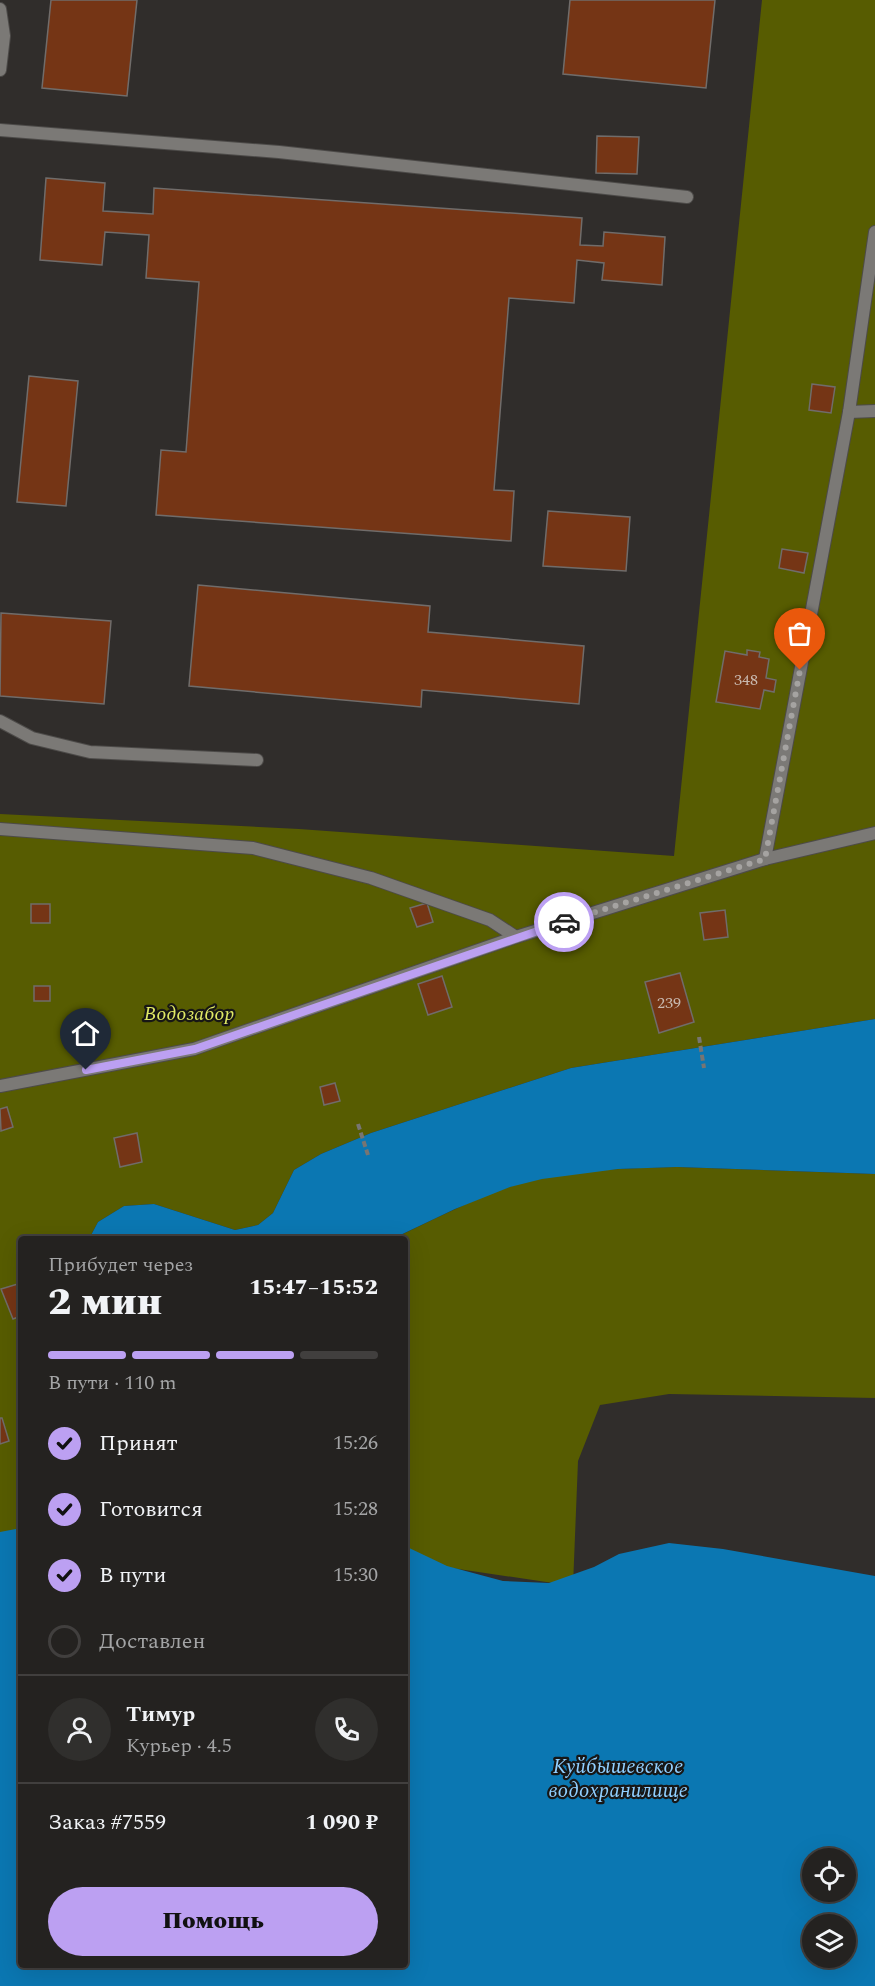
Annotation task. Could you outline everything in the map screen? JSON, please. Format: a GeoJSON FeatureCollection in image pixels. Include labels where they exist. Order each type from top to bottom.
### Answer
{"type":"FeatureCollection","features":[{"type":"Feature","properties":{"kind":"lane"},"geometry":{"type":"LineString","coordinates":[[0,9],[4,36],[0,70]]}},
{"type":"Feature","properties":{"kind":"lane"},"geometry":{"type":"LineString","coordinates":[[0,130],[279,152],[687,197]]}},
{"type":"Feature","properties":{"kind":"lane"},"geometry":{"type":"LineString","coordinates":[[765,859],[849,412],[875,232]]}},
{"type":"Feature","properties":{"kind":"lane"},"geometry":{"type":"LineString","coordinates":[[849,412],[875,411]]}},
{"type":"Feature","properties":{"kind":"lane"},"geometry":{"type":"LineString","coordinates":[[0,722],[32,738],[90,752],[257,760]]}},
{"type":"Feature","properties":{"kind":"lane"},"geometry":{"type":"LineString","coordinates":[[0,829],[253,848],[371,878],[490,920],[516,937]]}},
{"type":"Feature","properties":{"kind":"lane"},"geometry":{"type":"LineString","coordinates":[[0,1086],[195,1049],[516,937],[765,859],[875,833]]}},
{"type":"Feature","properties":{"kind":"path"},"geometry":{"type":"LineString","coordinates":[[699,1037],[704,1068]]}},
{"type":"Feature","properties":{"kind":"path"},"geometry":{"type":"LineString","coordinates":[[358,1124],[368,1155]]}},
{"type":"Feature","properties":{"kind":"green space","name":"Водозабор"},"geometry":{"type":"Polygon","coordinates":[[[762,0],[875,0],[875,1019],[571,1068],[371,1133],[321,1154],[294,1170],[273,1213],[258,1225],[235,1230],[154,1204],[124,1206],[98,1222],[91,1236],[18,1236],[18,1532],[0,1535],[0,814],[299,829],[674,856],[762,0]]]}},
{"type":"Feature","properties":{"kind":"green space"},"geometry":{"type":"Polygon","coordinates":[[[677,1167],[875,1174],[875,1398],[669,1394],[600,1405],[578,1461],[573,1586],[408,1561],[408,1236],[398,1236],[479,1198],[528,1181],[570,1173],[677,1167]]]}},
{"type":"Feature","properties":{"kind":"water"},"geometry":{"type":"Polygon","coordinates":[[[875,1019],[875,1174],[677,1167],[618,1169],[542,1179],[510,1187],[455,1209],[398,1236],[91,1236],[98,1222],[124,1206],[154,1204],[235,1230],[258,1225],[273,1213],[294,1170],[321,1154],[371,1133],[571,1068],[875,1019]]]}},
{"type":"Feature","properties":{"kind":"water","name":"Куйбышевское водохранилище"},"geometry":{"type":"Polygon","coordinates":[[[18,1529],[18,1968],[408,1968],[408,1547],[447,1566],[503,1581],[549,1583],[594,1567],[619,1554],[669,1543],[723,1549],[875,1576],[875,1986],[0,1986],[0,1532],[18,1529]]]}},
{"type":"Feature","properties":{"kind":"building"},"geometry":{"type":"Polygon","coordinates":[[[51,0],[137,0],[127,96],[42,88],[51,0]]]}},
{"type":"Feature","properties":{"kind":"building"},"geometry":{"type":"Polygon","coordinates":[[[570,0],[715,0],[706,88],[563,74],[570,0]]]}},
{"type":"Feature","properties":{"kind":"building"},"geometry":{"type":"Polygon","coordinates":[[[597,136],[639,137],[637,174],[596,173],[597,136]]]}},
{"type":"Feature","properties":{"kind":"building"},"geometry":{"type":"Polygon","coordinates":[[[46,178],[105,183],[103,211],[153,214],[154,188],[582,218],[580,245],[603,246],[604,232],[665,237],[662,285],[602,280],[604,263],[577,260],[574,303],[509,298],[494,490],[514,491],[511,541],[156,515],[161,450],[186,452],[199,282],[146,278],[149,235],[105,232],[102,265],[40,260],[46,178]]]}},
{"type":"Feature","properties":{"kind":"building"},"geometry":{"type":"Polygon","coordinates":[[[29,376],[78,381],[66,506],[17,502],[29,376]]]}},
{"type":"Feature","properties":{"kind":"building"},"geometry":{"type":"Polygon","coordinates":[[[812,384],[835,387],[831,413],[809,410],[812,384]]]}},
{"type":"Feature","properties":{"kind":"building"},"geometry":{"type":"Polygon","coordinates":[[[548,511],[630,517],[626,571],[543,566],[548,511]]]}},
{"type":"Feature","properties":{"kind":"building"},"geometry":{"type":"Polygon","coordinates":[[[782,549],[808,553],[804,573],[779,568],[782,549]]]}},
{"type":"Feature","properties":{"kind":"building"},"geometry":{"type":"Polygon","coordinates":[[[198,585],[430,606],[428,632],[584,646],[579,704],[422,690],[421,707],[189,686],[198,585]]]}},
{"type":"Feature","properties":{"kind":"building"},"geometry":{"type":"Polygon","coordinates":[[[1,613],[111,621],[104,704],[0,696],[1,613]]]}},
{"type":"Feature","properties":{"kind":"building"},"geometry":{"type":"Polygon","coordinates":[[[747,650],[760,652],[759,657],[769,659],[766,678],[776,680],[774,692],[764,690],[760,709],[716,702],[725,651],[747,655],[747,650]]]}},
{"type":"Feature","properties":{"kind":"building"},"geometry":{"type":"Polygon","coordinates":[[[427,903],[433,922],[417,927],[410,908],[427,903]]]}},
{"type":"Feature","properties":{"kind":"building"},"geometry":{"type":"Polygon","coordinates":[[[31,904],[50,904],[50,923],[31,923],[31,904]]]}},
{"type":"Feature","properties":{"kind":"building"},"geometry":{"type":"Polygon","coordinates":[[[725,910],[728,937],[704,940],[700,913],[725,910]]]}},
{"type":"Feature","properties":{"kind":"building"},"geometry":{"type":"Polygon","coordinates":[[[680,973],[694,1022],[659,1033],[645,982],[680,973]]]}},
{"type":"Feature","properties":{"kind":"building"},"geometry":{"type":"Polygon","coordinates":[[[442,976],[452,1007],[428,1015],[418,984],[442,976]]]}},
{"type":"Feature","properties":{"kind":"building"},"geometry":{"type":"Polygon","coordinates":[[[34,986],[50,986],[50,1001],[34,1001],[34,986]]]}},
{"type":"Feature","properties":{"kind":"building"},"geometry":{"type":"Polygon","coordinates":[[[335,1083],[340,1101],[324,1105],[320,1087],[335,1083]]]}},
{"type":"Feature","properties":{"kind":"building"},"geometry":{"type":"Polygon","coordinates":[[[7,1107],[13,1127],[1,1131],[0,1109],[7,1107]]]}},
{"type":"Feature","properties":{"kind":"building"},"geometry":{"type":"Polygon","coordinates":[[[137,1133],[142,1162],[120,1167],[114,1138],[137,1133]]]}},
{"type":"Feature","properties":{"kind":"building"},"geometry":{"type":"Polygon","coordinates":[[[18,1284],[18,1317],[13,1319],[1,1289],[18,1284]]]}},
{"type":"Feature","properties":{"kind":"building"},"geometry":{"type":"Polygon","coordinates":[[[0,1418],[2,1418],[9,1441],[0,1444],[0,1418]]]}},
{"type":"Feature","properties":{"kind":"way so far"},"geometry":{"type":"LineString","coordinates":[[564,922],[765,859],[800,670]]}},
{"type":"Feature","properties":{"kind":"route"},"geometry":{"type":"LineString","coordinates":[[86,1070],[195,1049],[564,922]]}}]}
